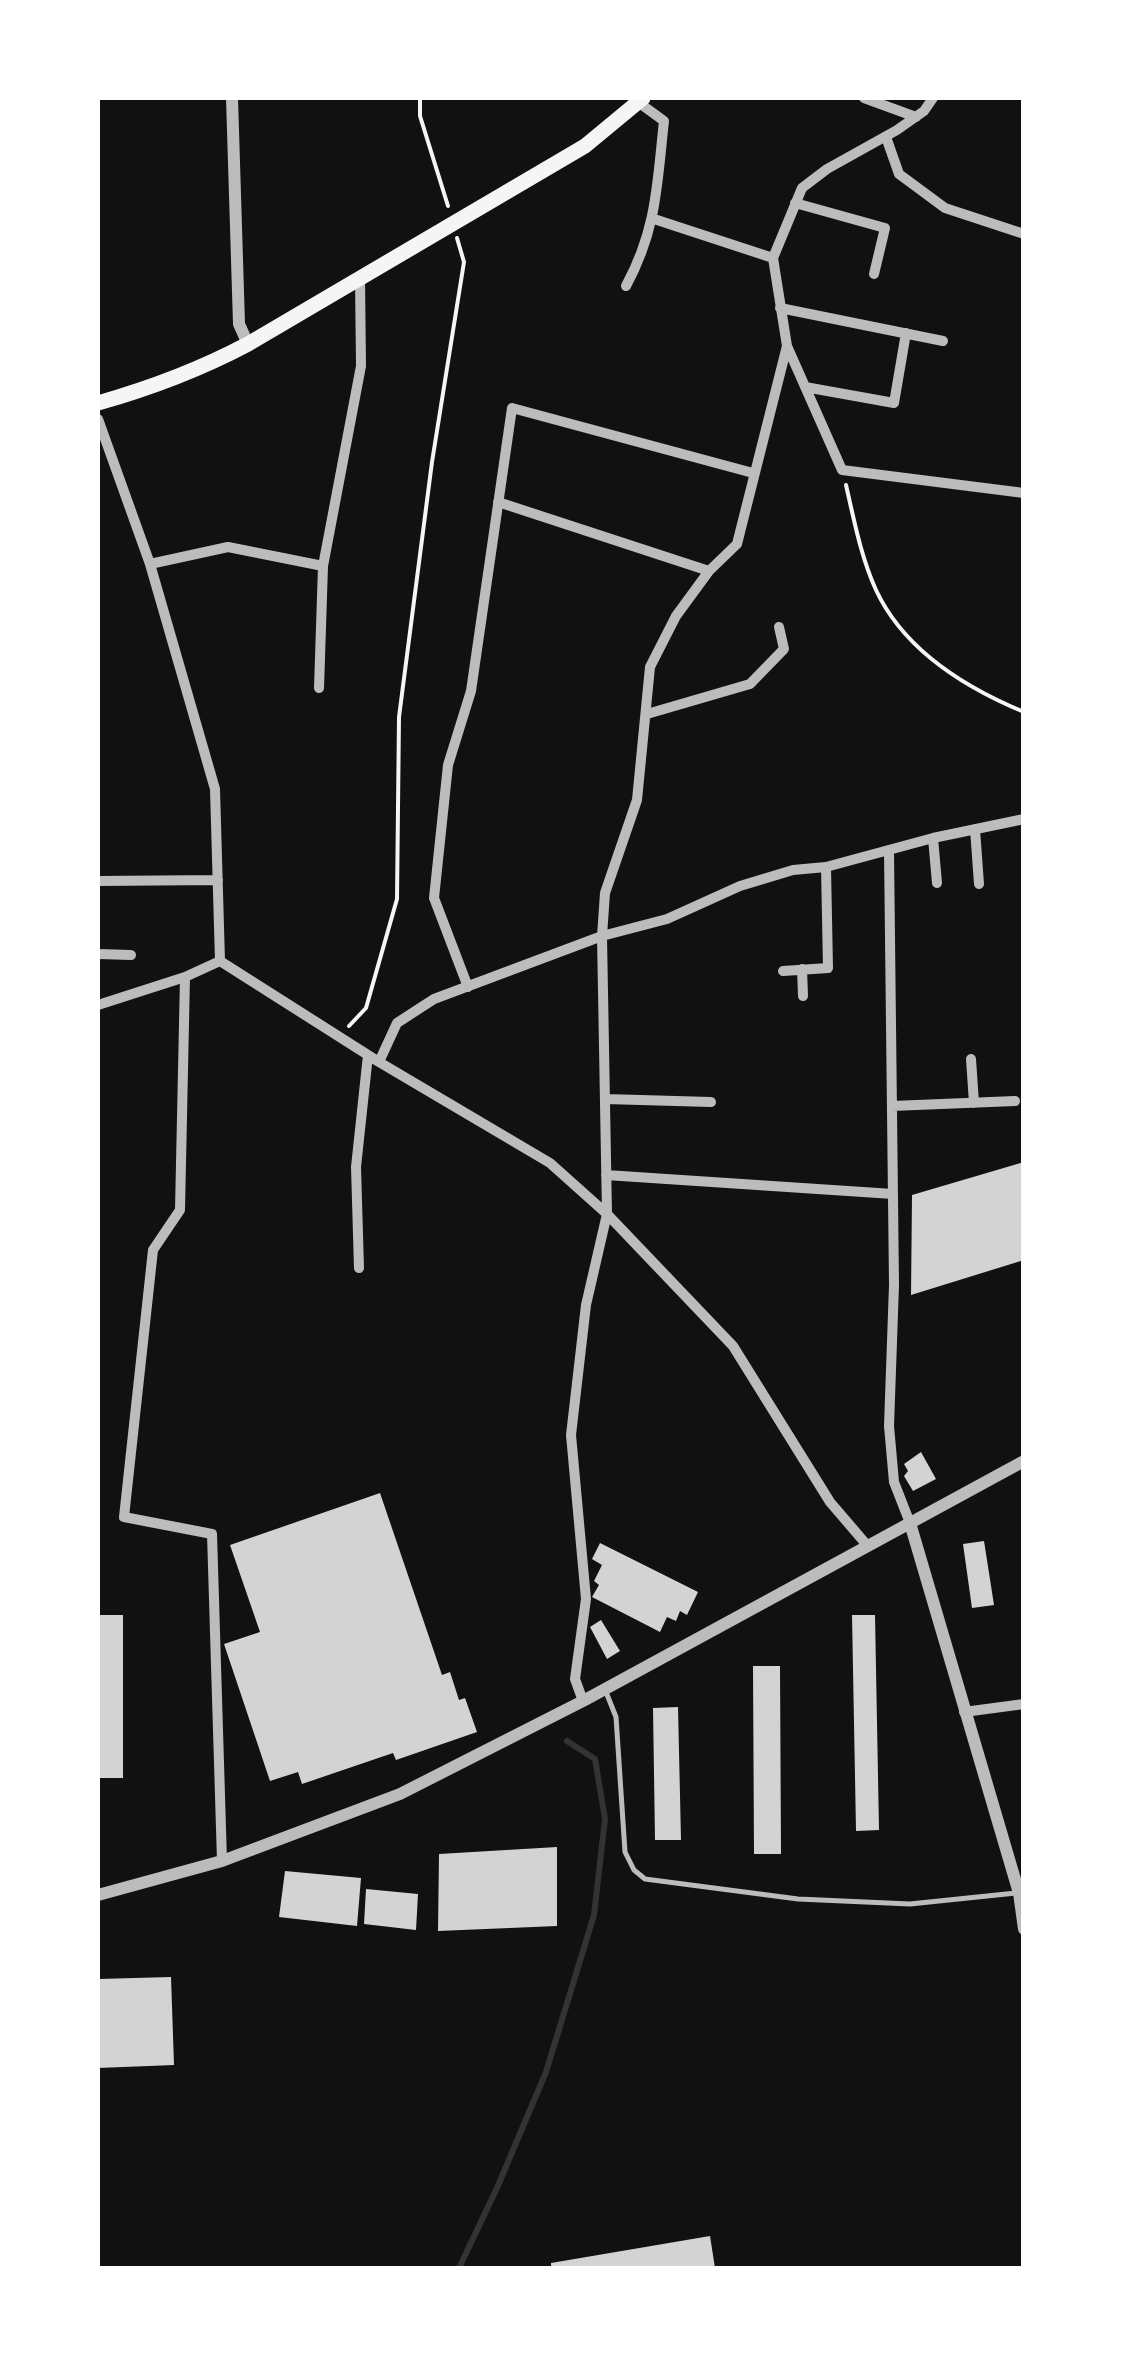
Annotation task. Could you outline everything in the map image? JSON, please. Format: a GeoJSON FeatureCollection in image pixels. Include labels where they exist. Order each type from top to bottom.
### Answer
{"type":"FeatureCollection","features":[{"type":"Feature","properties":{"kind":"main road"},"geometry":{"type":"LineString","coordinates":[[98,403],[158,386],[208,366],[248,344],[584,146],[641,100]]}},
{"type":"Feature","properties":{"kind":"street"},"geometry":{"type":"LineString","coordinates":[[232,98],[238,324],[248,344]]}},
{"type":"Feature","properties":{"kind":"street"},"geometry":{"type":"LineString","coordinates":[[864,98],[916,117]]}},
{"type":"Feature","properties":{"kind":"street"},"geometry":{"type":"LineString","coordinates":[[933,98],[916,117],[802,188],[772,258],[787,346],[842,470],[1024,492]]}},
{"type":"Feature","properties":{"kind":"street"},"geometry":{"type":"LineString","coordinates":[[626,286],[644,253],[654,219],[664,121],[641,100]]}},
{"type":"Feature","properties":{"kind":"street"},"geometry":{"type":"LineString","coordinates":[[886,136],[899,174],[945,208],[1024,234]]}},
{"type":"Feature","properties":{"kind":"street"},"geometry":{"type":"LineString","coordinates":[[796,204],[885,228],[874,274]]}},
{"type":"Feature","properties":{"kind":"street"},"geometry":{"type":"LineString","coordinates":[[654,219],[772,258]]}},
{"type":"Feature","properties":{"kind":"street"},"geometry":{"type":"LineString","coordinates":[[319,688],[323,566],[361,366],[360,276]]}},
{"type":"Feature","properties":{"kind":"street"},"geometry":{"type":"LineString","coordinates":[[780,308],[942,341]]}},
{"type":"Feature","properties":{"kind":"street"},"geometry":{"type":"LineString","coordinates":[[805,387],[894,402],[906,334]]}},
{"type":"Feature","properties":{"kind":"street"},"geometry":{"type":"LineString","coordinates":[[583,1701],[576,1679],[586,1599],[571,1435],[586,1305],[607,1214],[602,936],[605,893],[637,800],[650,666],[676,616],[708,571],[737,544],[787,346]]}},
{"type":"Feature","properties":{"kind":"street"},"geometry":{"type":"LineString","coordinates":[[468,987],[434,898],[448,764],[470,692],[512,408],[753,473]]}},
{"type":"Feature","properties":{"kind":"street"},"geometry":{"type":"LineString","coordinates":[[98,419],[150,564],[216,789],[220,961]]}},
{"type":"Feature","properties":{"kind":"street"},"geometry":{"type":"LineString","coordinates":[[498,502],[708,571]]}},
{"type":"Feature","properties":{"kind":"street"},"geometry":{"type":"LineString","coordinates":[[150,564],[228,547],[323,566]]}},
{"type":"Feature","properties":{"kind":"street"},"geometry":{"type":"LineString","coordinates":[[647,714],[750,684],[784,649],[780,627]]}},
{"type":"Feature","properties":{"kind":"street"},"geometry":{"type":"LineString","coordinates":[[379,1062],[397,1023],[434,999],[602,936],[666,919],[740,886],[793,870],[826,867],[1024,819]]}},
{"type":"Feature","properties":{"kind":"street"},"geometry":{"type":"LineString","coordinates":[[975,829],[978,884]]}},
{"type":"Feature","properties":{"kind":"street"},"geometry":{"type":"LineString","coordinates":[[933,838],[936,883]]}},
{"type":"Feature","properties":{"kind":"street"},"geometry":{"type":"LineString","coordinates":[[890,851],[894,1285],[889,1426],[894,1482],[910,1523],[1019,1892],[1024,1929]]}},
{"type":"Feature","properties":{"kind":"street"},"geometry":{"type":"LineString","coordinates":[[783,971],[828,968],[826,867]]}},
{"type":"Feature","properties":{"kind":"street"},"geometry":{"type":"LineString","coordinates":[[98,881],[218,880]]}},
{"type":"Feature","properties":{"kind":"street"},"geometry":{"type":"LineString","coordinates":[[98,954],[131,955]]}},
{"type":"Feature","properties":{"kind":"street"},"geometry":{"type":"LineString","coordinates":[[220,961],[379,1062],[550,1163],[607,1214],[733,1346],[830,1502],[866,1544]]}},
{"type":"Feature","properties":{"kind":"street"},"geometry":{"type":"LineString","coordinates":[[98,1005],[220,961]]}},
{"type":"Feature","properties":{"kind":"street"},"geometry":{"type":"LineString","coordinates":[[802,970],[803,996]]}},
{"type":"Feature","properties":{"kind":"street"},"geometry":{"type":"LineString","coordinates":[[185,976],[180,1210],[153,1250],[124,1517],[212,1534],[222,1862]]}},
{"type":"Feature","properties":{"kind":"street"},"geometry":{"type":"LineString","coordinates":[[359,1268],[356,1167],[368,1055]]}},
{"type":"Feature","properties":{"kind":"street"},"geometry":{"type":"LineString","coordinates":[[971,1059],[974,1103]]}},
{"type":"Feature","properties":{"kind":"street"},"geometry":{"type":"LineString","coordinates":[[605,1099],[712,1102]]}},
{"type":"Feature","properties":{"kind":"street"},"geometry":{"type":"LineString","coordinates":[[892,1106],[1015,1101]]}},
{"type":"Feature","properties":{"kind":"street"},"geometry":{"type":"LineString","coordinates":[[606,1175],[892,1194]]}},
{"type":"Feature","properties":{"kind":"street"},"geometry":{"type":"LineString","coordinates":[[98,1895],[222,1862],[400,1794],[583,1701],[1024,1460]]}},
{"type":"Feature","properties":{"kind":"street"},"geometry":{"type":"LineString","coordinates":[[964,1712],[1024,1704]]}},
{"type":"Feature","properties":{"kind":"lane"},"geometry":{"type":"LineString","coordinates":[[605,1688],[616,1718],[626,1852],[634,1870],[646,1879],[798,1899],[910,1904],[1019,1892]]}},
{"type":"Feature","properties":{"kind":"path"},"geometry":{"type":"LineString","coordinates":[[420,98],[420,116],[449,211]]}},
{"type":"Feature","properties":{"kind":"path"},"geometry":{"type":"LineString","coordinates":[[338,1036],[366,1008],[397,899],[399,717],[432,462],[464,262],[456,235]]}},
{"type":"Feature","properties":{"kind":"path"},"geometry":{"type":"LineString","coordinates":[[842,470],[860,545],[877,592],[896,622],[934,662],[987,697],[1024,712]]}},
{"type":"Feature","properties":{"kind":"building"},"geometry":{"type":"Polygon","coordinates":[[[1024,1162],[1024,1260],[911,1295],[912,1195],[1024,1162]]]}},
{"type":"Feature","properties":{"kind":"building"},"geometry":{"type":"Polygon","coordinates":[[[921,1452],[936,1479],[913,1491],[904,1476],[908,1471],[904,1464],[921,1452]]]}},
{"type":"Feature","properties":{"kind":"building"},"geometry":{"type":"Polygon","coordinates":[[[380,1493],[442,1675],[450,1672],[459,1700],[465,1698],[477,1732],[396,1760],[393,1753],[302,1784],[298,1772],[270,1781],[224,1644],[260,1632],[230,1545],[380,1493]]]}},
{"type":"Feature","properties":{"kind":"building"},"geometry":{"type":"Polygon","coordinates":[[[984,1541],[994,1605],[972,1608],[963,1544],[984,1541]]]}},
{"type":"Feature","properties":{"kind":"building"},"geometry":{"type":"Polygon","coordinates":[[[600,1543],[698,1592],[687,1615],[680,1611],[676,1621],[667,1617],[660,1632],[592,1597],[599,1585],[594,1581],[602,1565],[592,1559],[600,1543]]]}},
{"type":"Feature","properties":{"kind":"building"},"geometry":{"type":"Polygon","coordinates":[[[98,1615],[123,1615],[123,1778],[98,1778],[98,1615]]]}},
{"type":"Feature","properties":{"kind":"building"},"geometry":{"type":"Polygon","coordinates":[[[852,1615],[875,1615],[879,1830],[856,1831],[852,1615]]]}},
{"type":"Feature","properties":{"kind":"building"},"geometry":{"type":"Polygon","coordinates":[[[601,1620],[620,1651],[607,1659],[590,1627],[601,1620]]]}},
{"type":"Feature","properties":{"kind":"building"},"geometry":{"type":"Polygon","coordinates":[[[753,1666],[780,1666],[781,1854],[754,1854],[753,1666]]]}},
{"type":"Feature","properties":{"kind":"building"},"geometry":{"type":"Polygon","coordinates":[[[678,1707],[681,1840],[655,1840],[653,1708],[678,1707]]]}},
{"type":"Feature","properties":{"kind":"building"},"geometry":{"type":"Polygon","coordinates":[[[557,1847],[557,1926],[438,1931],[439,1854],[557,1847]]]}},
{"type":"Feature","properties":{"kind":"building"},"geometry":{"type":"Polygon","coordinates":[[[285,1871],[361,1878],[357,1926],[279,1917],[285,1871]]]}},
{"type":"Feature","properties":{"kind":"building"},"geometry":{"type":"Polygon","coordinates":[[[366,1889],[418,1894],[416,1930],[364,1924],[366,1889]]]}},
{"type":"Feature","properties":{"kind":"building"},"geometry":{"type":"Polygon","coordinates":[[[171,1977],[174,2065],[98,2068],[98,1979],[171,1977]]]}},
{"type":"Feature","properties":{"kind":"building"},"geometry":{"type":"Polygon","coordinates":[[[710,2236],[715,2268],[551,2268],[551,2263],[710,2236]]]}},
{"type":"Feature","properties":{"kind":"waterway"},"geometry":{"type":"LineString","coordinates":[[459,2268],[546,2072],[594,1915],[605,1819],[595,1759],[567,1741]]}}]}
